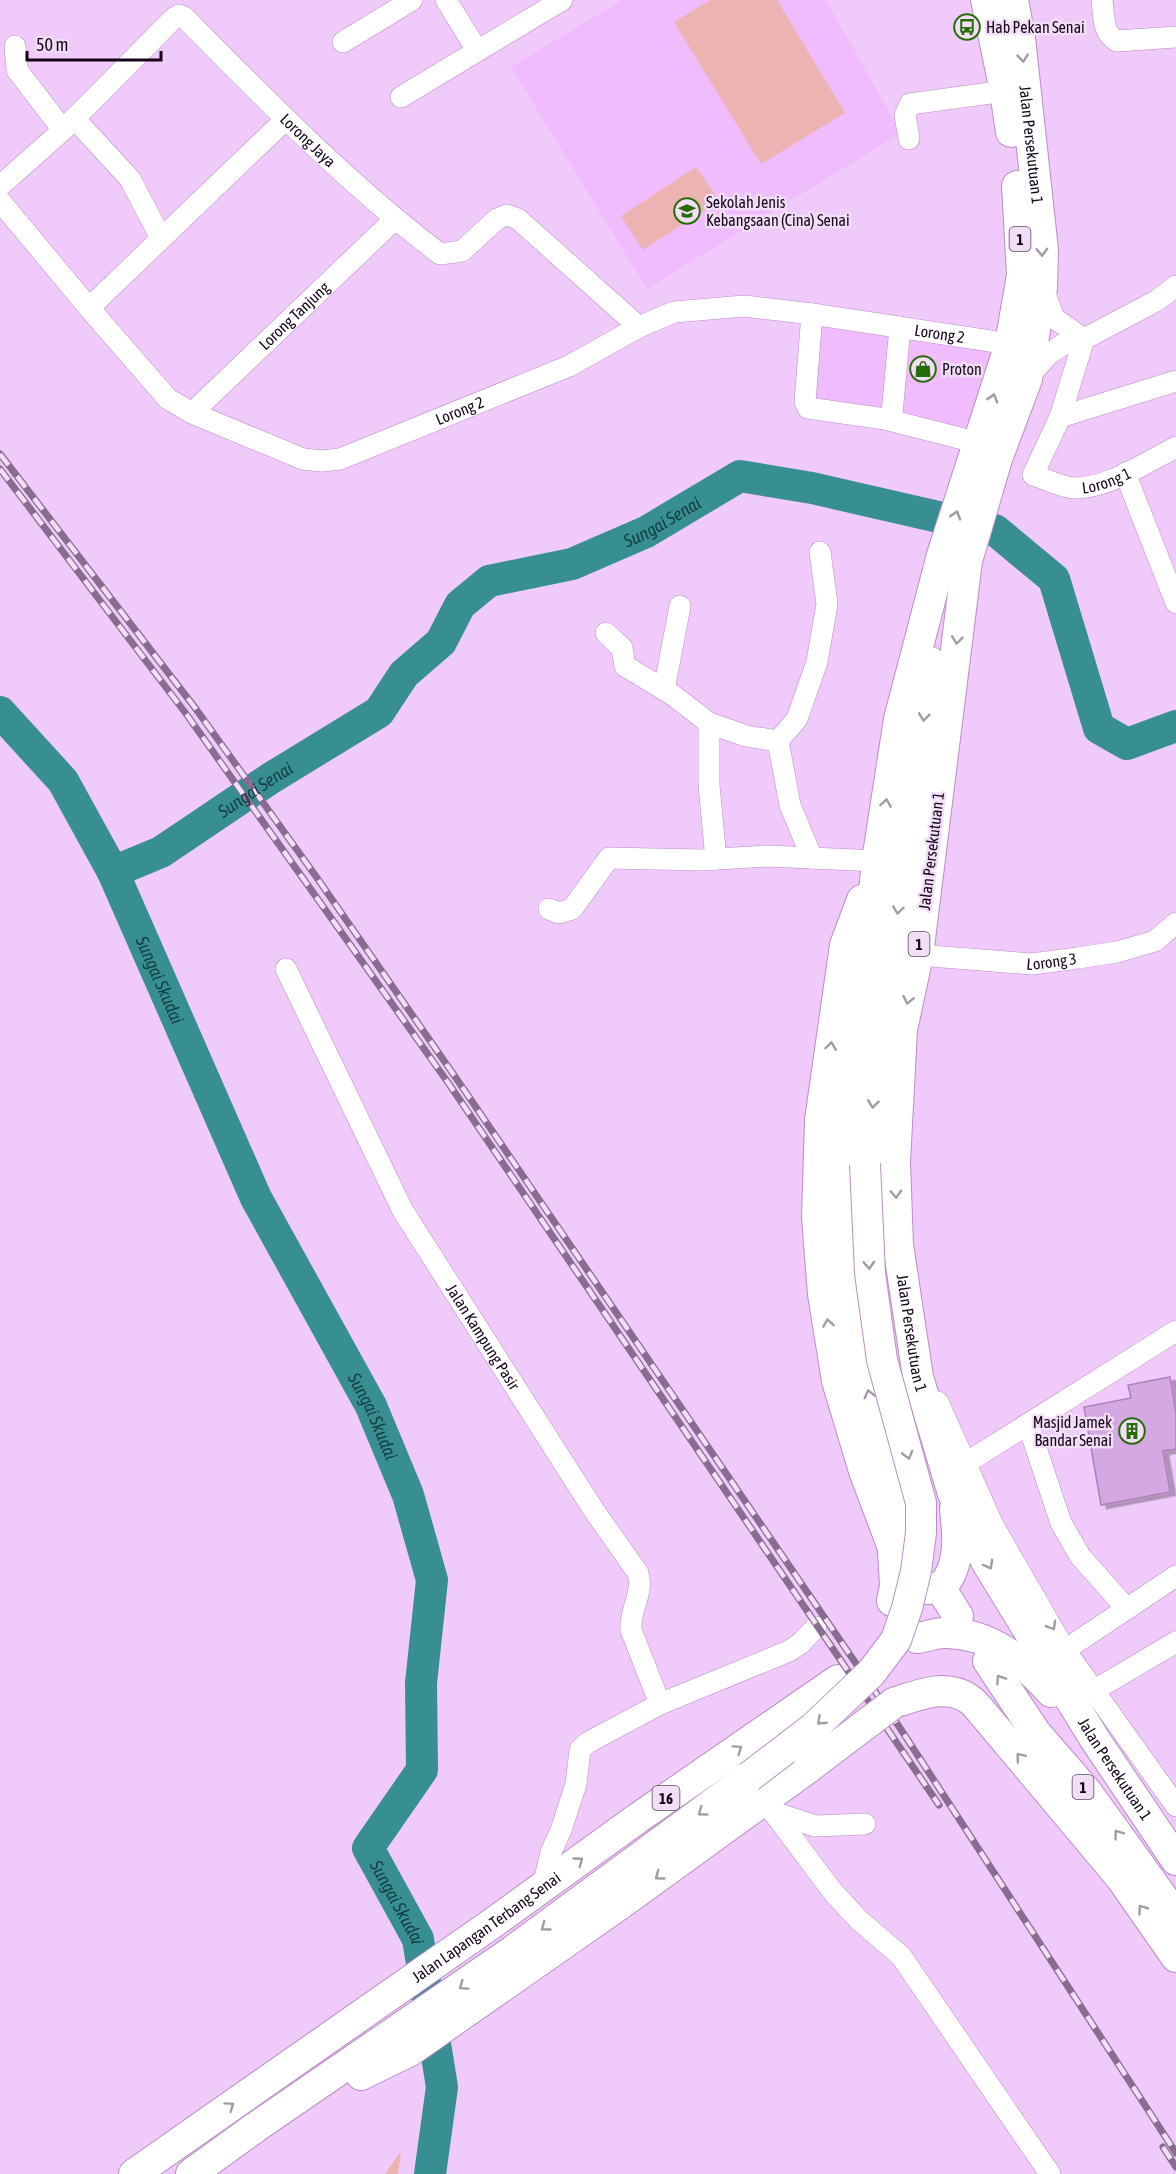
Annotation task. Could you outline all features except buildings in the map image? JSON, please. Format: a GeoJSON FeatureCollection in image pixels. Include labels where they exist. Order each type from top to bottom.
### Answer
{"type":"FeatureCollection","features":[{"type":"Feature","properties":{"kind":"highway","name":"Jalan Persekutuan 1"},"geometry":{"type":"LineString","coordinates":[[978,482],[979,443],[1010,344],[1022,275],[1017,170],[1005,91],[986,0]]}},
{"type":"Feature","properties":{"kind":"highway","name":"Jalan Persekutuan 1"},"geometry":{"type":"LineString","coordinates":[[902,1539],[885,1456],[858,1348],[842,1222],[846,1117],[868,952],[877,861],[899,719],[955,558],[978,482],[1027,379],[1042,288],[1043,250],[1020,38],[1013,0]]}},
{"type":"Feature","properties":{"kind":"highway","name":"Jalan Persekutuan 1"},"geometry":{"type":"LineString","coordinates":[[955,558],[918,955],[902,1030],[895,1162],[898,1245],[909,1327],[918,1377],[953,1494],[987,1563],[1094,1738],[1176,1860]]}},
{"type":"Feature","properties":{"kind":"highway"},"geometry":{"type":"LineString","coordinates":[[762,1797],[813,1728],[871,1673],[896,1640],[916,1571],[921,1533],[921,1503],[882,1360],[870,1273],[865,1164],[934,633],[955,558]]}},
{"type":"Feature","properties":{"kind":"highway"},"geometry":{"type":"LineString","coordinates":[[902,1539],[914,1584],[928,1589],[943,1586],[952,1575],[956,1558],[958,1537],[953,1494]]}},
{"type":"Feature","properties":{"kind":"highway"},"geometry":{"type":"LineString","coordinates":[[838,1680],[875,1642],[892,1601],[902,1539]]}},
{"type":"Feature","properties":{"kind":"highway"},"geometry":{"type":"LineString","coordinates":[[838,1680],[917,1638],[944,1633],[973,1637],[1002,1648],[1028,1667],[1094,1738]]}},
{"type":"Feature","properties":{"kind":"highway","name":"Jalan Persekutuan 1"},"geometry":{"type":"LineString","coordinates":[[988,1661],[1036,1733],[1087,1792],[1176,1916]]}},
{"type":"Feature","properties":{"kind":"highway","name":"Jalan Lapangan Terbang Senai"},"geometry":{"type":"LineString","coordinates":[[134,2174],[497,1920],[638,1818],[838,1680]]}},
{"type":"Feature","properties":{"kind":"highway"},"geometry":{"type":"LineString","coordinates":[[190,2174],[256,2127],[403,2042],[517,1962],[808,1768],[894,1703],[929,1691],[952,1692],[969,1699],[986,1717],[1121,1878],[1176,1956]]}},
{"type":"Feature","properties":{"kind":"street"},"geometry":{"type":"LineString","coordinates":[[343,42],[412,0]]}},
{"type":"Feature","properties":{"kind":"street"},"geometry":{"type":"LineString","coordinates":[[446,0],[477,50]]}},
{"type":"Feature","properties":{"kind":"street"},"geometry":{"type":"LineString","coordinates":[[401,97],[562,0]]}},
{"type":"Feature","properties":{"kind":"street"},"geometry":{"type":"LineString","coordinates":[[1102,0],[1106,30],[1111,38],[1117,41],[1176,37]]}},
{"type":"Feature","properties":{"kind":"street","name":"Lorong Jaya"},"geometry":{"type":"LineString","coordinates":[[0,186],[69,124],[179,15],[184,17],[285,120],[395,219],[440,254],[462,251],[497,219],[507,215],[518,219],[639,327]]}},
{"type":"Feature","properties":{"kind":"street"},"geometry":{"type":"LineString","coordinates":[[15,46],[17,70],[69,124],[130,179],[161,238]]}},
{"type":"Feature","properties":{"kind":"street"},"geometry":{"type":"LineString","coordinates":[[909,139],[905,115],[910,104],[1005,91]]}},
{"type":"Feature","properties":{"kind":"street"},"geometry":{"type":"LineString","coordinates":[[89,308],[285,120]]}},
{"type":"Feature","properties":{"kind":"street","name":"Lorong 2"},"geometry":{"type":"LineString","coordinates":[[0,201],[168,399],[192,413],[303,459],[322,461],[340,459],[569,366],[639,327],[674,312],[744,306],[1010,344]]}},
{"type":"Feature","properties":{"kind":"street","name":"Lorong Tanjung"},"geometry":{"type":"LineString","coordinates":[[192,413],[395,219]]}},
{"type":"Feature","properties":{"kind":"street"},"geometry":{"type":"LineString","coordinates":[[1027,379],[1049,354],[1062,345],[1084,339],[1156,301],[1176,286]]}},
{"type":"Feature","properties":{"kind":"street"},"geometry":{"type":"LineString","coordinates":[[1042,288],[1054,318],[1084,339]]}},
{"type":"Feature","properties":{"kind":"street"},"geometry":{"type":"LineString","coordinates":[[812,314],[805,402],[808,408],[885,419],[979,443]]}},
{"type":"Feature","properties":{"kind":"street"},"geometry":{"type":"LineString","coordinates":[[885,419],[892,414],[900,327]]}},
{"type":"Feature","properties":{"kind":"street"},"geometry":{"type":"LineString","coordinates":[[1060,417],[1084,339]]}},
{"type":"Feature","properties":{"kind":"street"},"geometry":{"type":"LineString","coordinates":[[1060,417],[1176,381]]}},
{"type":"Feature","properties":{"kind":"street","name":"Lorong 1"},"geometry":{"type":"LineString","coordinates":[[1060,417],[1033,476],[1070,488],[1092,487],[1176,447]]}},
{"type":"Feature","properties":{"kind":"street"},"geometry":{"type":"LineString","coordinates":[[1125,473],[1176,603]]}},
{"type":"Feature","properties":{"kind":"street"},"geometry":{"type":"LineString","coordinates":[[777,741],[797,719],[817,662],[827,604],[820,552]]}},
{"type":"Feature","properties":{"kind":"street"},"geometry":{"type":"LineString","coordinates":[[664,690],[680,606]]}},
{"type":"Feature","properties":{"kind":"street"},"geometry":{"type":"LineString","coordinates":[[606,633],[622,648],[625,666],[664,690],[709,723],[746,736],[777,741]]}},
{"type":"Feature","properties":{"kind":"street"},"geometry":{"type":"LineString","coordinates":[[709,723],[709,785],[716,859]]}},
{"type":"Feature","properties":{"kind":"street"},"geometry":{"type":"LineString","coordinates":[[777,741],[790,805],[812,858]]}},
{"type":"Feature","properties":{"kind":"street"},"geometry":{"type":"LineString","coordinates":[[549,909],[559,913],[572,909],[609,858],[716,859],[768,856],[877,861]]}},
{"type":"Feature","properties":{"kind":"street","name":"Lorong 3"},"geometry":{"type":"LineString","coordinates":[[918,955],[1032,964],[1117,952],[1155,940],[1176,922]]}},
{"type":"Feature","properties":{"kind":"street","name":"Jalan Kampung Pasir"},"geometry":{"type":"LineString","coordinates":[[286,969],[403,1211],[593,1509],[638,1573],[641,1585],[630,1619],[660,1704]]}},
{"type":"Feature","properties":{"kind":"street"},"geometry":{"type":"LineString","coordinates":[[909,1327],[944,1417],[993,1525],[1065,1650],[1176,1806]]}},
{"type":"Feature","properties":{"kind":"street"},"geometry":{"type":"LineString","coordinates":[[966,1463],[1176,1331]]}},
{"type":"Feature","properties":{"kind":"street"},"geometry":{"type":"LineString","coordinates":[[1028,1424],[1061,1523],[1080,1556],[1127,1609]]}},
{"type":"Feature","properties":{"kind":"street"},"geometry":{"type":"LineString","coordinates":[[1065,1650],[1176,1576]]}},
{"type":"Feature","properties":{"kind":"street"},"geometry":{"type":"LineString","coordinates":[[543,1887],[551,1852],[576,1784],[580,1749],[660,1704],[789,1651],[801,1643],[816,1627]]}},
{"type":"Feature","properties":{"kind":"street"},"geometry":{"type":"LineString","coordinates":[[1094,1691],[1176,1642]]}},
{"type":"Feature","properties":{"kind":"street"},"geometry":{"type":"LineString","coordinates":[[762,1797],[815,1826],[865,1824]]}},
{"type":"Feature","properties":{"kind":"street"},"geometry":{"type":"LineString","coordinates":[[762,1797],[833,1892],[859,1920],[901,1956],[1050,2174]]}},
{"type":"Feature","properties":{"kind":"shaded area","name":"Sekolah Jenis Kebangsaan (Cina) Senai"},"geometry":{"type":"Polygon","coordinates":[[[622,0],[826,0],[901,133],[647,289],[511,67],[622,0]]]}},
{"type":"Feature","properties":{"kind":"shaded area"},"geometry":{"type":"Polygon","coordinates":[[[710,0],[777,0],[845,113],[761,164],[674,22],[710,0]]]}},
{"type":"Feature","properties":{"kind":"shaded area"},"geometry":{"type":"Polygon","coordinates":[[[696,167],[719,201],[643,250],[621,216],[696,167]]]}},
{"type":"Feature","properties":{"kind":"shaded area"},"geometry":{"type":"Polygon","coordinates":[[[816,321],[995,350],[966,436],[811,405],[816,321]]]}},
{"type":"Feature","properties":{"kind":"shaded area"},"geometry":{"type":"Polygon","coordinates":[[[401,2151],[398,2174],[385,2174],[401,2151]]]}},
{"type":"Feature","properties":{"kind":"waterway","name":"Sungai Senai"},"geometry":{"type":"LineString","coordinates":[[113,872],[161,852],[271,778],[379,712],[404,674],[441,642],[460,605],[489,581],[572,564],[646,532],[740,476],[812,488],[995,530],[1054,579],[1099,728],[1127,744],[1176,726]]}},
{"type":"Feature","properties":{"kind":"waterway","name":"Sungai Skudai"},"geometry":{"type":"LineString","coordinates":[[0,712],[63,781],[113,872],[256,1198],[371,1406],[408,1495],[432,1580],[421,1683],[422,1770],[368,1848],[418,1939],[442,2087],[430,2174]]}},
{"type":"Feature","properties":{"kind":"railway"},"geometry":{"type":"LineString","coordinates":[[0,454],[196,709],[456,1078],[900,1728],[1176,2153]]}},
{"type":"Feature","properties":{"kind":"railway"},"geometry":{"type":"LineString","coordinates":[[0,469],[187,715],[449,1084],[939,1805]]}},
{"type":"Feature","properties":{"kind":"railway"},"geometry":{"type":"LineString","coordinates":[[1163,2147],[1176,2167]]}},
{"type":"Feature","properties":{"kind":"place","name":"Hab Pekan Senai"},"geometry":{"type":"Point","coordinates":[967,27]}},
{"type":"Feature","properties":{"kind":"place","name":"Sekolah Jenis Kebangsaan (Cina) Senai"},"geometry":{"type":"Point","coordinates":[687,211]}},
{"type":"Feature","properties":{"kind":"place","name":"Proton"},"geometry":{"type":"Point","coordinates":[923,369]}},
{"type":"Feature","properties":{"kind":"place","name":"Masjid Jamek Bandar Senai"},"geometry":{"type":"Point","coordinates":[1132,1431]}}]}
